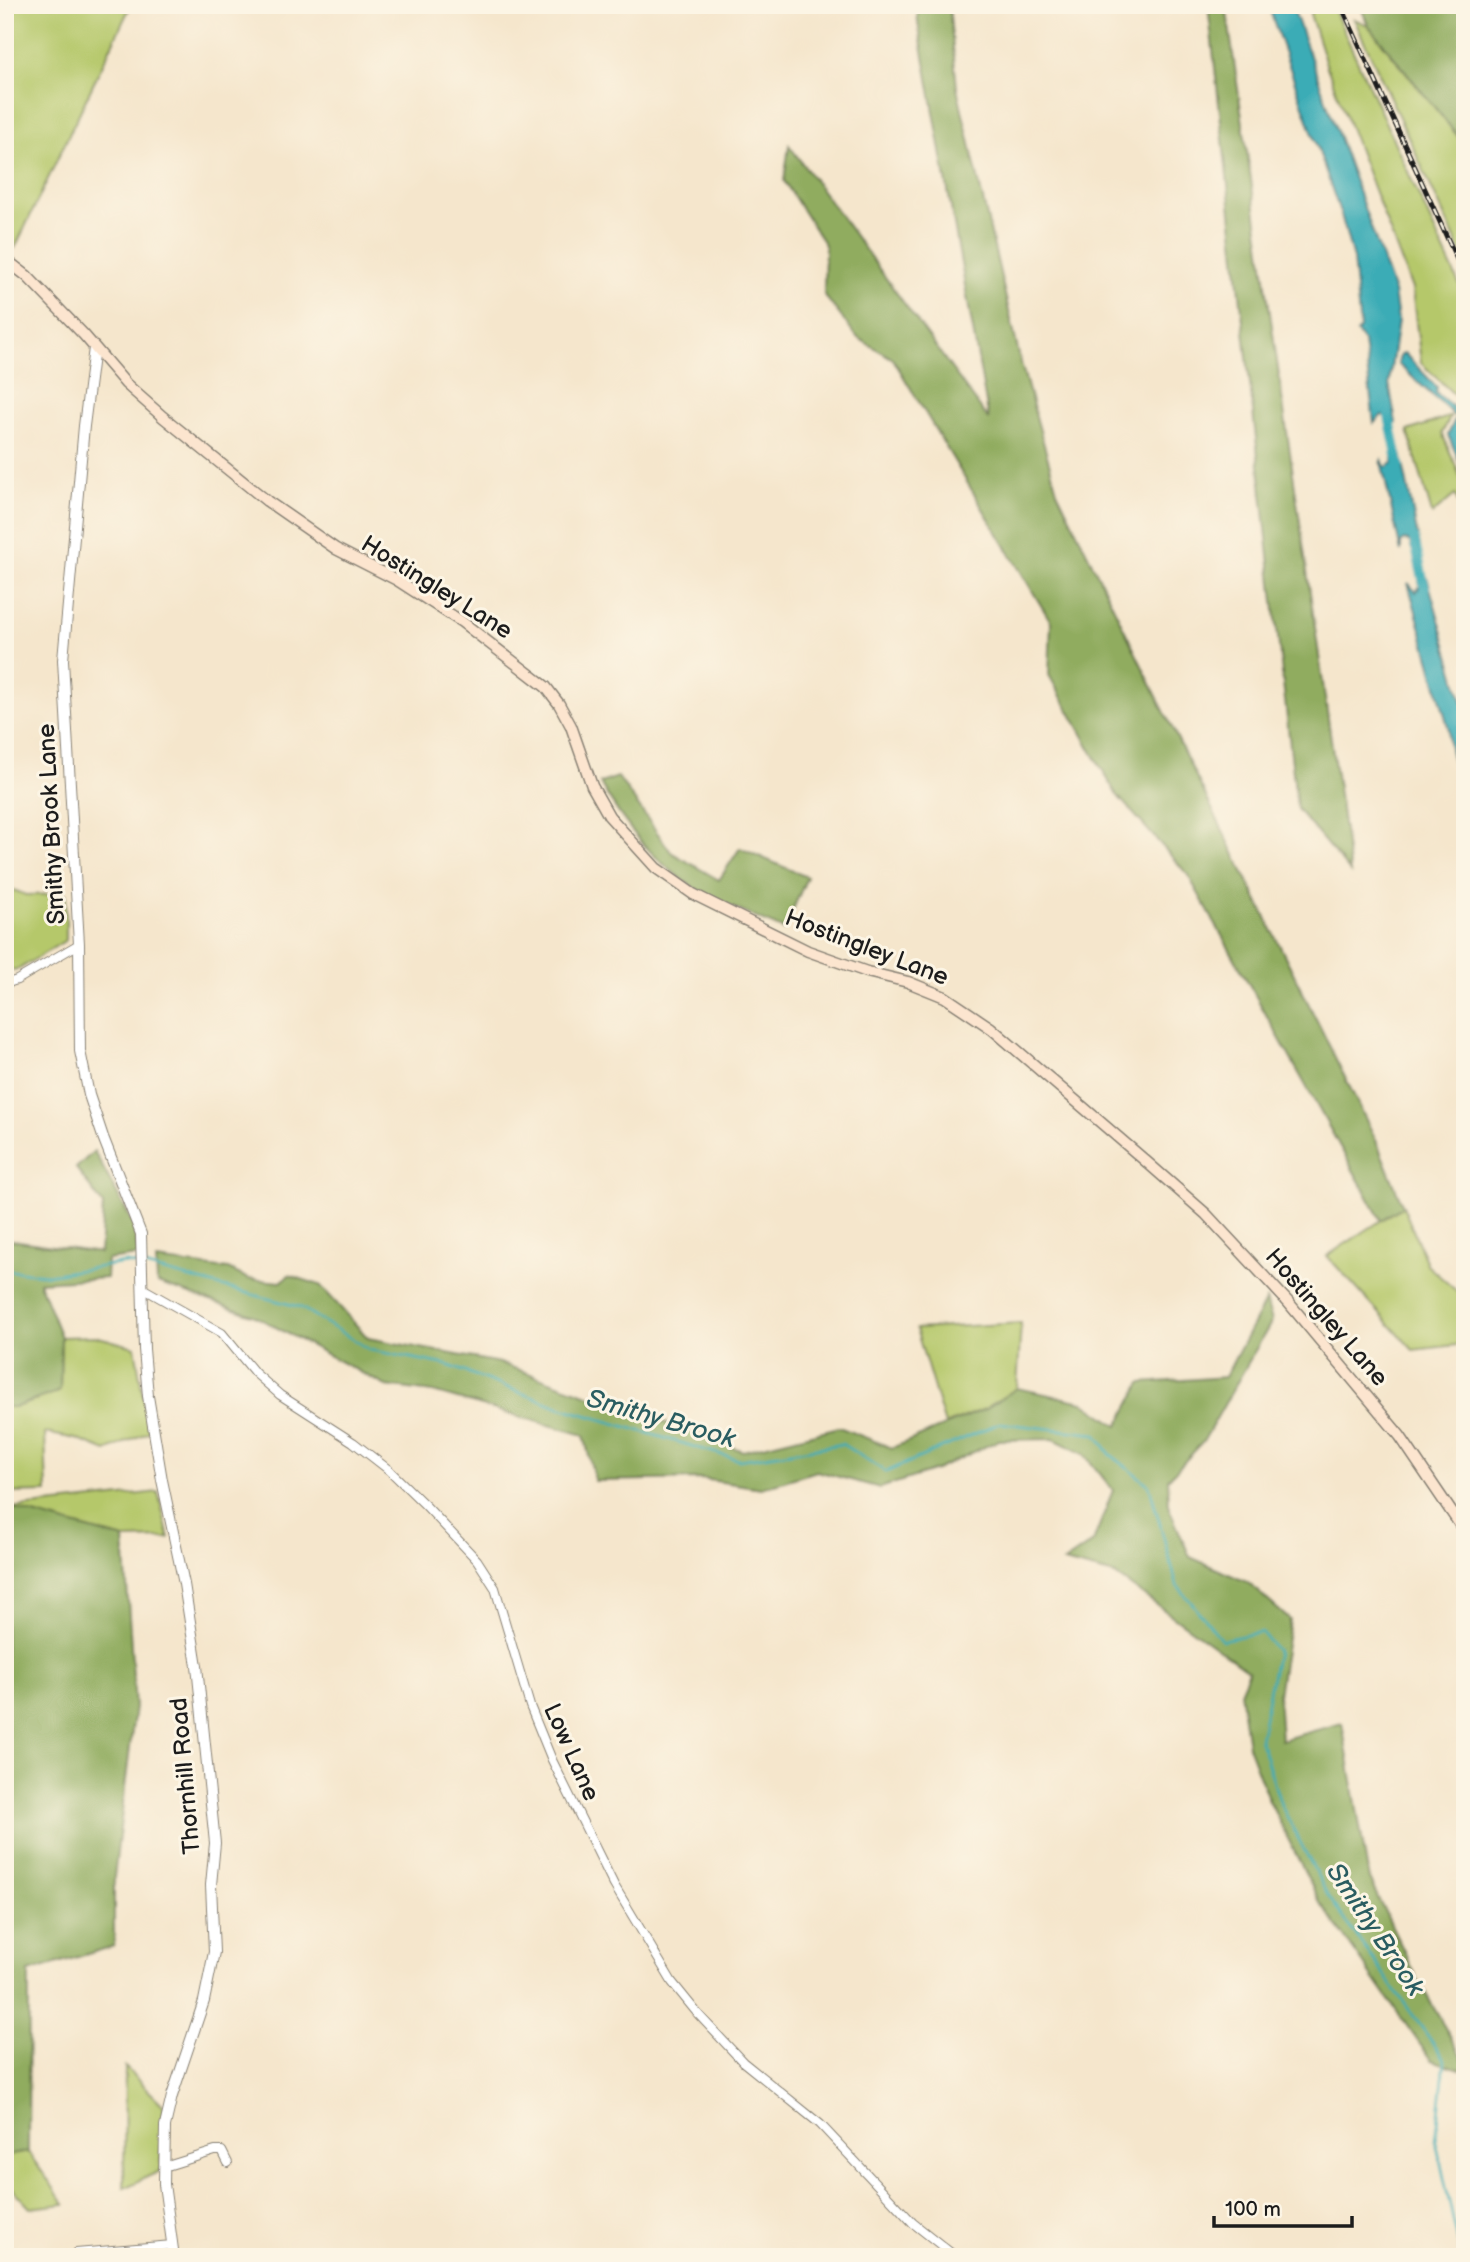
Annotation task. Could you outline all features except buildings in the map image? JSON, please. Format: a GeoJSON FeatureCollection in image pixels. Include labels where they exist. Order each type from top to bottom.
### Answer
{"type":"FeatureCollection","features":[{"type":"Feature","properties":{"kind":"main road","name":"Hostingley Lane"},"geometry":{"type":"LineString","coordinates":[[5,259],[27,276],[84,335],[126,384],[267,501],[336,549],[397,580],[462,622],[546,687],[571,726],[592,786],[609,816],[656,867],[693,894],[808,951],[867,972],[908,982],[945,997],[991,1028],[1141,1157],[1206,1214],[1288,1302],[1400,1436],[1465,1532]]}},
{"type":"Feature","properties":{"kind":"street","name":"Smithy Brook Lane"},"geometry":{"type":"LineString","coordinates":[[94,348],[84,426],[63,660],[79,944],[80,1051],[89,1095],[103,1137],[139,1226],[144,1289]]}},
{"type":"Feature","properties":{"kind":"street"},"geometry":{"type":"LineString","coordinates":[[5,984],[17,980],[79,944]]}},
{"type":"Feature","properties":{"kind":"street","name":"Thornhill Road"},"geometry":{"type":"LineString","coordinates":[[144,1289],[144,1349],[148,1396],[197,1665],[215,1843],[211,1885],[214,1952],[204,2001],[172,2096],[165,2126],[165,2194],[174,2257]]}},
{"type":"Feature","properties":{"kind":"street","name":"Low Lane"},"geometry":{"type":"LineString","coordinates":[[144,1289],[222,1333],[255,1373],[280,1395],[353,1442],[389,1470],[477,1560],[495,1588],[530,1706],[552,1760],[614,1885],[673,1982],[698,2014],[743,2062],[820,2124],[912,2223],[956,2257]]}},
{"type":"Feature","properties":{"kind":"street"},"geometry":{"type":"LineString","coordinates":[[164,2167],[215,2151],[222,2151],[228,2163]]}},
{"type":"Feature","properties":{"kind":"street"},"geometry":{"type":"LineString","coordinates":[[76,2253],[173,2245]]}},
{"type":"Feature","properties":{"kind":"green space"},"geometry":{"type":"Polygon","coordinates":[[[5,5],[131,5],[15,248],[5,241],[5,5]]]}},
{"type":"Feature","properties":{"kind":"green space"},"geometry":{"type":"Polygon","coordinates":[[[917,5],[949,5],[957,88],[1021,363],[1057,491],[1375,1138],[1403,1206],[1381,1220],[1188,875],[1116,794],[1049,675],[1051,622],[893,359],[858,338],[824,295],[825,245],[784,181],[789,145],[989,420],[917,5]]]}},
{"type":"Feature","properties":{"kind":"green space"},"geometry":{"type":"Polygon","coordinates":[[[1208,5],[1226,5],[1350,872],[1297,809],[1208,5]]]}},
{"type":"Feature","properties":{"kind":"green space"},"geometry":{"type":"Polygon","coordinates":[[[1317,5],[1332,5],[1465,297],[1465,397],[1461,401],[1421,363],[1412,289],[1327,67],[1310,14],[1317,5]]]}},
{"type":"Feature","properties":{"kind":"green space"},"geometry":{"type":"Polygon","coordinates":[[[1360,5],[1465,5],[1465,145],[1368,25],[1360,5]]]}},
{"type":"Feature","properties":{"kind":"green space"},"geometry":{"type":"Polygon","coordinates":[[[1354,19],[1368,25],[1465,145],[1465,261],[1354,19]]]}},
{"type":"Feature","properties":{"kind":"green space"},"geometry":{"type":"Polygon","coordinates":[[[1451,416],[1442,433],[1465,488],[1465,517],[1455,495],[1432,514],[1408,431],[1451,416]]]}},
{"type":"Feature","properties":{"kind":"green space"},"geometry":{"type":"Polygon","coordinates":[[[618,777],[671,852],[719,880],[740,848],[807,877],[784,930],[703,892],[664,865],[628,826],[600,783],[618,777]]]}},
{"type":"Feature","properties":{"kind":"green space"},"geometry":{"type":"Polygon","coordinates":[[[11,889],[26,895],[66,894],[66,940],[19,969],[5,971],[5,890],[11,889]]]}},
{"type":"Feature","properties":{"kind":"green space"},"geometry":{"type":"Polygon","coordinates":[[[94,1151],[134,1225],[138,1256],[107,1260],[106,1278],[39,1282],[61,1337],[60,1391],[16,1407],[5,1407],[5,1239],[100,1253],[103,1205],[76,1168],[94,1151]]]}},
{"type":"Feature","properties":{"kind":"green space"},"geometry":{"type":"Polygon","coordinates":[[[1403,1206],[1428,1266],[1460,1294],[1465,1304],[1465,1344],[1413,1350],[1327,1256],[1403,1206]]]}},
{"type":"Feature","properties":{"kind":"green space"},"geometry":{"type":"Polygon","coordinates":[[[156,1260],[228,1269],[249,1279],[281,1282],[289,1275],[320,1285],[368,1338],[500,1363],[743,1451],[839,1427],[892,1448],[985,1409],[1017,1388],[1083,1402],[1118,1426],[1141,1383],[1225,1377],[1266,1300],[1272,1321],[1203,1442],[1168,1479],[1169,1508],[1190,1557],[1247,1582],[1290,1620],[1278,1694],[1281,1740],[1342,1723],[1369,1879],[1417,1978],[1465,2063],[1465,2071],[1431,2060],[1320,1902],[1269,1801],[1248,1746],[1240,1692],[1249,1671],[1115,1575],[1064,1562],[1093,1542],[1113,1490],[1084,1454],[1054,1439],[999,1440],[936,1470],[880,1488],[817,1471],[761,1488],[702,1479],[595,1481],[584,1435],[433,1392],[386,1386],[255,1316],[157,1283],[156,1260]]]}},
{"type":"Feature","properties":{"kind":"green space"},"geometry":{"type":"Polygon","coordinates":[[[1021,1323],[1017,1388],[985,1409],[945,1425],[916,1329],[1021,1323]]]}},
{"type":"Feature","properties":{"kind":"green space"},"geometry":{"type":"Polygon","coordinates":[[[95,1336],[135,1347],[149,1432],[106,1451],[76,1439],[45,1433],[47,1492],[5,1493],[5,1407],[16,1407],[60,1391],[61,1337],[95,1336]]]}},
{"type":"Feature","properties":{"kind":"green space"},"geometry":{"type":"Polygon","coordinates":[[[158,1492],[169,1538],[124,1539],[11,1508],[158,1492]]]}},
{"type":"Feature","properties":{"kind":"green space"},"geometry":{"type":"Polygon","coordinates":[[[5,1506],[124,1539],[135,1707],[114,1877],[114,1946],[29,1972],[28,2152],[5,2156],[5,1506]]]}},
{"type":"Feature","properties":{"kind":"green space"},"geometry":{"type":"Polygon","coordinates":[[[125,2067],[164,2106],[160,2171],[124,2188],[125,2067]]]}},
{"type":"Feature","properties":{"kind":"green space"},"geometry":{"type":"Polygon","coordinates":[[[28,2152],[65,2204],[30,2208],[5,2181],[5,2156],[28,2152]]]}},
{"type":"Feature","properties":{"kind":"water"},"geometry":{"type":"Polygon","coordinates":[[[1268,5],[1292,5],[1394,292],[1398,320],[1389,383],[1396,423],[1388,424],[1386,416],[1382,415],[1374,423],[1364,342],[1357,333],[1360,328],[1353,259],[1342,218],[1268,5]]]}},
{"type":"Feature","properties":{"kind":"water"},"geometry":{"type":"Polygon","coordinates":[[[1404,353],[1437,387],[1436,393],[1457,410],[1465,411],[1465,474],[1448,435],[1456,417],[1398,364],[1404,353]]]}},
{"type":"Feature","properties":{"kind":"water"},"geometry":{"type":"Polygon","coordinates":[[[1401,454],[1420,547],[1412,549],[1410,541],[1404,540],[1401,543],[1401,552],[1381,461],[1382,459],[1387,467],[1393,463],[1393,455],[1401,454]]]}},
{"type":"Feature","properties":{"kind":"water"},"geometry":{"type":"Polygon","coordinates":[[[1427,577],[1465,711],[1465,795],[1449,744],[1449,730],[1408,583],[1416,592],[1420,586],[1419,578],[1427,577]]]}},
{"type":"Feature","properties":{"kind":"waterway"},"geometry":{"type":"LineString","coordinates":[[1388,411],[1399,465]]}},
{"type":"Feature","properties":{"kind":"waterway"},"geometry":{"type":"LineString","coordinates":[[1414,538],[1425,588]]}},
{"type":"Feature","properties":{"kind":"waterway","name":"Smithy Brook"},"geometry":{"type":"LineString","coordinates":[[5,1270],[47,1275],[126,1263],[137,1265]]}},
{"type":"Feature","properties":{"kind":"waterway","name":"Smithy Brook"},"geometry":{"type":"LineString","coordinates":[[144,1266],[300,1307],[370,1350],[447,1365],[559,1407],[739,1460],[842,1444],[886,1472],[1000,1423],[1096,1434],[1110,1454],[1149,1485],[1177,1585],[1222,1640],[1261,1632],[1277,1651],[1260,1739],[1281,1805],[1328,1896],[1445,2060],[1436,2141],[1461,2257]]}},
{"type":"Feature","properties":{"kind":"railway"},"geometry":{"type":"LineString","coordinates":[[1341,5],[1465,277]]}}]}
